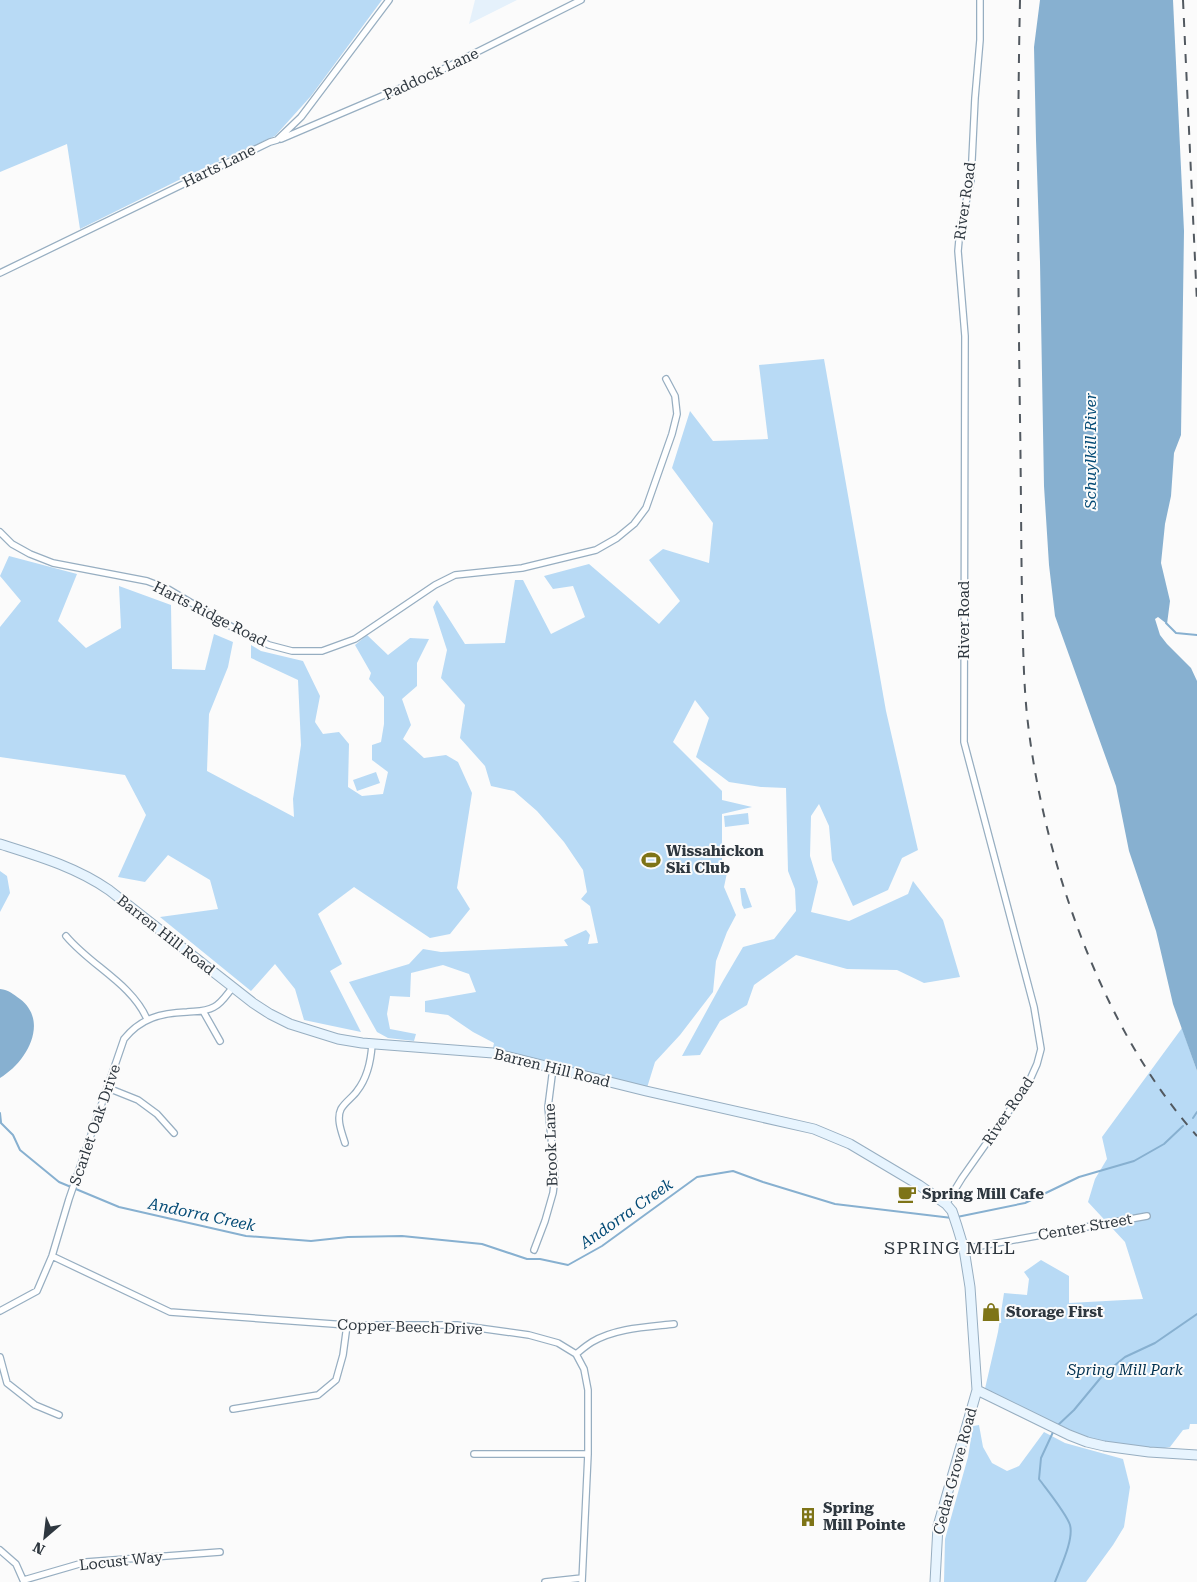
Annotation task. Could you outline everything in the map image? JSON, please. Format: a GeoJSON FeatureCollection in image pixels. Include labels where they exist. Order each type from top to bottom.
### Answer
{"type":"FeatureCollection","features":[{"type":"Feature","properties":{"kind":"street","name":"Harts Lane"},"geometry":{"type":"LineString","coordinates":[[0,273],[213,169],[278,140],[301,117],[388,0]]}},
{"type":"Feature","properties":{"kind":"street","name":"Paddock Lane"},"geometry":{"type":"LineString","coordinates":[[278,140],[429,76],[580,0]]}},
{"type":"Feature","properties":{"kind":"street","name":"River Road"},"geometry":{"type":"LineString","coordinates":[[946,1204],[1028,1084],[1041,1049],[1034,1007],[964,742],[965,336],[958,251],[960,229],[971,180],[980,40],[980,0]]}},
{"type":"Feature","properties":{"kind":"street","name":"Harts Ridge Road"},"geometry":{"type":"LineString","coordinates":[[0,532],[12,544],[30,554],[53,563],[147,581],[168,589],[232,627],[269,645],[292,651],[322,651],[355,638],[455,575],[522,568],[568,558],[596,550],[617,538],[634,524],[646,508],[672,434],[677,414],[675,396],[666,379]]}},
{"type":"Feature","properties":{"kind":"street","name":"Barren Hill Road"},"geometry":{"type":"LineString","coordinates":[[0,844],[64,865],[89,877],[109,890],[258,1007],[290,1024],[329,1037],[372,1044],[486,1052],[821,1131],[845,1142],[928,1191],[946,1204],[952,1211],[964,1249],[970,1287],[976,1390]]}},
{"type":"Feature","properties":{"kind":"street"},"geometry":{"type":"LineString","coordinates":[[66,936],[76,948],[132,995],[142,1008],[147,1019]]}},
{"type":"Feature","properties":{"kind":"street","name":"Scarlet Oak Drive"},"geometry":{"type":"LineString","coordinates":[[0,1312],[37,1291],[52,1256],[69,1199],[124,1039],[147,1019],[166,1013],[203,1011],[217,1005],[233,988]]}},
{"type":"Feature","properties":{"kind":"street"},"geometry":{"type":"LineString","coordinates":[[203,1011],[220,1041]]}},
{"type":"Feature","properties":{"kind":"street"},"geometry":{"type":"LineString","coordinates":[[345,1143],[340,1125],[341,1110],[357,1091],[365,1077],[370,1065],[372,1044]]}},
{"type":"Feature","properties":{"kind":"street","name":"Brook Lane"},"geometry":{"type":"LineString","coordinates":[[534,1250],[554,1193],[555,1177],[548,1107],[553,1068]]}},
{"type":"Feature","properties":{"kind":"street"},"geometry":{"type":"LineString","coordinates":[[108,1088],[138,1100],[157,1114],[174,1133]]}},
{"type":"Feature","properties":{"kind":"street","name":"Center Street"},"geometry":{"type":"LineString","coordinates":[[964,1249],[1147,1216]]}},
{"type":"Feature","properties":{"kind":"street","name":"Copper Beech Drive"},"geometry":{"type":"LineString","coordinates":[[52,1256],[170,1312],[347,1325],[457,1325],[528,1335],[558,1343],[576,1354]]}},
{"type":"Feature","properties":{"kind":"street"},"geometry":{"type":"LineString","coordinates":[[545,1582],[582,1580],[588,1454],[588,1390],[584,1369],[576,1354],[592,1342],[611,1335],[634,1328],[674,1324]]}},
{"type":"Feature","properties":{"kind":"street"},"geometry":{"type":"LineString","coordinates":[[233,1409],[318,1395],[336,1380],[343,1355],[347,1325]]}},
{"type":"Feature","properties":{"kind":"street"},"geometry":{"type":"LineString","coordinates":[[0,1358],[8,1383],[35,1405],[59,1415]]}},
{"type":"Feature","properties":{"kind":"street"},"geometry":{"type":"LineString","coordinates":[[976,1390],[1068,1435],[1104,1446],[1197,1455]]}},
{"type":"Feature","properties":{"kind":"street","name":"Cedar Grove Road"},"geometry":{"type":"LineString","coordinates":[[935,1582],[938,1526],[976,1390]]}},
{"type":"Feature","properties":{"kind":"street"},"geometry":{"type":"LineString","coordinates":[[474,1454],[588,1454]]}},
{"type":"Feature","properties":{"kind":"street"},"geometry":{"type":"LineString","coordinates":[[0,1550],[16,1564],[24,1581]]}},
{"type":"Feature","properties":{"kind":"street","name":"Locust Way"},"geometry":{"type":"LineString","coordinates":[[24,1581],[86,1562],[220,1552]]}},
{"type":"Feature","properties":{"kind":"shaded area"},"geometry":{"type":"Polygon","coordinates":[[[475,0],[517,0],[469,24],[475,0]]]}},
{"type":"Feature","properties":{"kind":"green space"},"geometry":{"type":"Polygon","coordinates":[[[0,0],[382,0],[311,96],[275,136],[189,175],[80,229],[67,144],[0,172],[0,0]]]}},
{"type":"Feature","properties":{"kind":"green space"},"geometry":{"type":"Polygon","coordinates":[[[824,359],[886,711],[918,850],[902,858],[888,890],[853,906],[832,860],[829,826],[819,804],[811,816],[810,856],[818,882],[811,912],[849,921],[908,894],[913,881],[943,920],[960,977],[924,983],[897,970],[847,969],[796,955],[754,985],[747,1005],[720,1021],[700,1055],[682,1056],[743,947],[774,939],[796,911],[795,889],[788,871],[786,788],[761,787],[729,782],[696,757],[709,718],[695,700],[673,742],[722,791],[722,800],[752,807],[722,814],[722,870],[728,868],[724,887],[736,915],[716,961],[713,992],[680,1035],[655,1062],[646,1091],[515,1056],[493,1048],[494,1043],[473,1032],[448,1015],[425,1012],[425,1001],[476,992],[469,974],[443,965],[411,973],[410,997],[390,996],[387,1014],[390,1029],[416,1034],[414,1041],[388,1038],[377,1032],[349,982],[409,964],[423,949],[441,952],[568,946],[564,940],[586,930],[590,935],[588,944],[598,943],[590,906],[581,899],[587,892],[583,870],[564,842],[537,811],[514,791],[491,786],[485,766],[460,738],[465,705],[441,678],[447,650],[433,607],[437,600],[465,644],[505,643],[515,580],[523,580],[551,634],[585,617],[573,586],[553,589],[544,576],[589,564],[659,624],[680,601],[649,560],[663,549],[709,563],[713,523],[672,468],[690,411],[713,441],[768,439],[759,365],[824,359]]]}},
{"type":"Feature","properties":{"kind":"green space"},"geometry":{"type":"Polygon","coordinates":[[[9,556],[77,574],[58,621],[86,648],[121,628],[119,586],[171,605],[172,669],[205,670],[214,634],[233,642],[228,667],[209,714],[207,771],[294,817],[293,799],[301,745],[298,680],[251,658],[251,645],[261,651],[303,661],[320,696],[315,722],[323,734],[339,732],[349,744],[348,787],[362,796],[383,794],[388,772],[372,760],[372,745],[381,742],[384,724],[384,697],[369,679],[371,673],[355,645],[367,635],[388,655],[410,638],[429,639],[417,663],[417,686],[402,699],[411,725],[403,739],[424,758],[446,755],[458,762],[472,793],[457,888],[470,909],[450,934],[430,938],[354,887],[318,914],[342,964],[330,971],[361,1032],[304,1020],[295,989],[275,964],[251,991],[160,917],[218,909],[210,880],[168,855],[145,882],[118,877],[146,815],[125,775],[0,757],[0,627],[21,601],[0,576],[9,556]]]}},
{"type":"Feature","properties":{"kind":"green space"},"geometry":{"type":"Polygon","coordinates":[[[376,772],[380,783],[357,791],[353,780],[376,772]]]}},
{"type":"Feature","properties":{"kind":"green space"},"geometry":{"type":"Polygon","coordinates":[[[748,813],[749,824],[725,827],[724,816],[748,813]]]}},
{"type":"Feature","properties":{"kind":"green space"},"geometry":{"type":"Polygon","coordinates":[[[0,871],[7,876],[10,893],[0,912],[0,871]]]}},
{"type":"Feature","properties":{"kind":"green space"},"geometry":{"type":"Polygon","coordinates":[[[740,888],[745,888],[752,907],[744,909],[740,888]]]}},
{"type":"Feature","properties":{"kind":"green space","name":"Spring Mill Park"},"geometry":{"type":"Polygon","coordinates":[[[1182,1028],[1197,1071],[1197,1424],[1190,1424],[1189,1429],[1183,1430],[1170,1447],[1149,1451],[1104,1446],[984,1393],[998,1332],[1004,1293],[1027,1295],[1029,1279],[1024,1272],[1041,1260],[1069,1276],[1069,1303],[1143,1299],[1125,1242],[1088,1202],[1095,1179],[1107,1159],[1102,1137],[1182,1028]]]}},
{"type":"Feature","properties":{"kind":"green space"},"geometry":{"type":"Polygon","coordinates":[[[979,1425],[983,1447],[992,1463],[1007,1471],[1019,1466],[1044,1432],[1065,1443],[1123,1459],[1130,1487],[1124,1527],[1086,1582],[944,1582],[945,1539],[968,1457],[973,1426],[979,1425]]]}},
{"type":"Feature","properties":{"kind":"water","name":"Schuylkill River"},"geometry":{"type":"Polygon","coordinates":[[[1040,0],[1173,0],[1184,231],[1181,435],[1174,453],[1171,496],[1165,524],[1161,563],[1170,601],[1167,624],[1158,617],[1155,619],[1160,635],[1191,668],[1197,681],[1197,1071],[1173,1004],[1156,931],[1129,851],[1116,786],[1055,616],[1049,565],[1044,486],[1034,47],[1040,0]]]}},
{"type":"Feature","properties":{"kind":"water"},"geometry":{"type":"Polygon","coordinates":[[[0,989],[13,994],[29,1008],[34,1030],[26,1052],[10,1071],[0,1078],[0,989]]]}},
{"type":"Feature","properties":{"kind":"waterway"},"geometry":{"type":"LineString","coordinates":[[1166,623],[1176,633],[1197,635]]}},
{"type":"Feature","properties":{"kind":"waterway","name":"Andorra Creek"},"geometry":{"type":"LineString","coordinates":[[1193,1118],[1197,1112]]}},
{"type":"Feature","properties":{"kind":"waterway"},"geometry":{"type":"LineString","coordinates":[[0,1113],[1,1122]]}},
{"type":"Feature","properties":{"kind":"waterway","name":"Andorra Creek"},"geometry":{"type":"LineString","coordinates":[[0,1122],[13,1135],[20,1150],[59,1182],[119,1207],[246,1236],[311,1241],[348,1237],[402,1236],[482,1244],[527,1259],[540,1259],[568,1265],[602,1246],[697,1177],[733,1171],[835,1204],[952,1218]]}},
{"type":"Feature","properties":{"kind":"waterway","name":"Andorra Creek"},"geometry":{"type":"LineString","coordinates":[[957,1217],[1025,1203],[1079,1177],[1134,1161],[1164,1144],[1183,1126]]}},
{"type":"Feature","properties":{"kind":"waterway"},"geometry":{"type":"LineString","coordinates":[[1057,1426],[1074,1410],[1103,1375],[1125,1357],[1155,1343],[1197,1314]]}},
{"type":"Feature","properties":{"kind":"waterway"},"geometry":{"type":"LineString","coordinates":[[1054,1430],[1041,1458],[1039,1479],[1065,1514],[1071,1531],[1063,1562],[1055,1582]]}},
{"type":"Feature","properties":{"kind":"railway"},"geometry":{"type":"LineString","coordinates":[[1020,0],[1018,210],[1023,656],[1027,715],[1035,769],[1046,825],[1062,882],[1082,938],[1105,993],[1132,1045],[1163,1093],[1197,1136]]}},
{"type":"Feature","properties":{"kind":"railway"},"geometry":{"type":"LineString","coordinates":[[1183,0],[1197,303]]}},
{"type":"Feature","properties":{"kind":"place","name":"Wissahickon Ski Club"},"geometry":{"type":"Point","coordinates":[651,860]}},
{"type":"Feature","properties":{"kind":"place","name":"Spring Mill Cafe"},"geometry":{"type":"Point","coordinates":[907,1194]}},
{"type":"Feature","properties":{"kind":"place","name":"Storage First"},"geometry":{"type":"Point","coordinates":[991,1312]}},
{"type":"Feature","properties":{"kind":"place","name":"Spring Mill Pointe"},"geometry":{"type":"Point","coordinates":[808,1517]}},
{"type":"Feature","properties":{"kind":"district","name":"SPRING MILL"},"geometry":{"type":"Point","coordinates":[950,1248]}}]}
